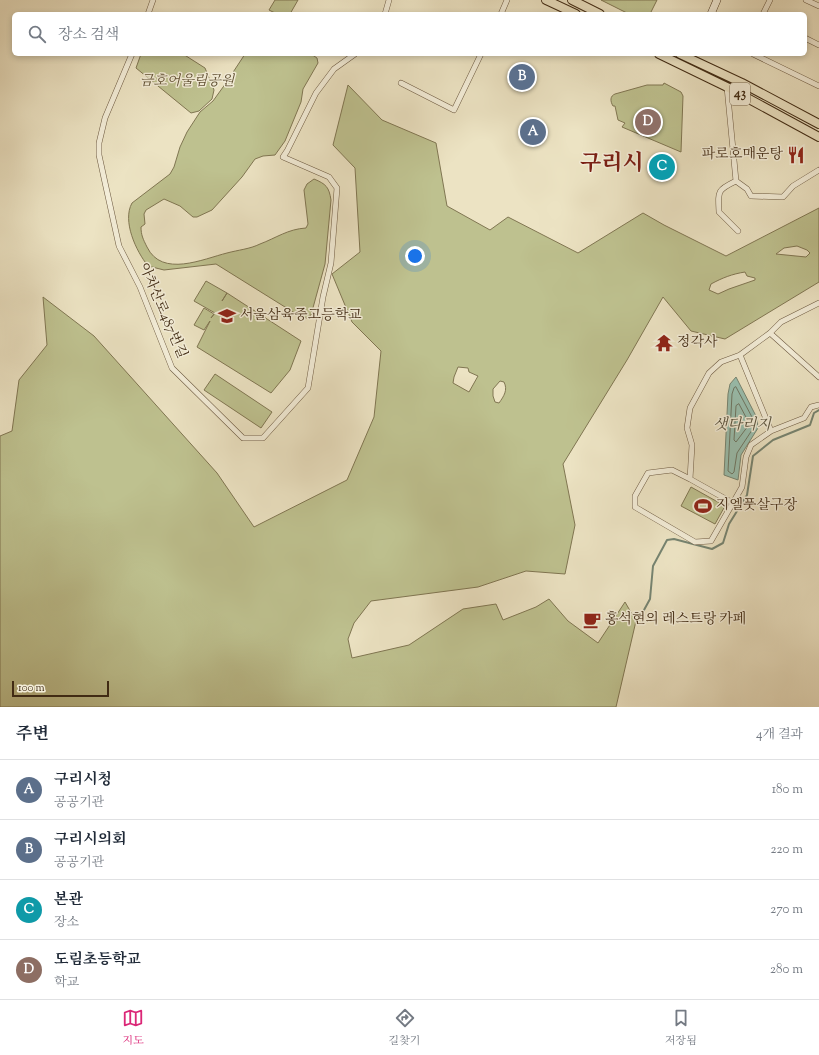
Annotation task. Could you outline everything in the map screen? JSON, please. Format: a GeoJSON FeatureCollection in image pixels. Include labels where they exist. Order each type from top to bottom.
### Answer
{"type":"FeatureCollection","features":[{"type":"Feature","properties":{"kind":"main road"},"geometry":{"type":"LineString","coordinates":[[546,0],[572,12]]}},
{"type":"Feature","properties":{"kind":"main road"},"geometry":{"type":"LineString","coordinates":[[572,0],[596,12]]}},
{"type":"Feature","properties":{"kind":"main road","name":"43"},"geometry":{"type":"LineString","coordinates":[[663,56],[727,87],[819,137]]}},
{"type":"Feature","properties":{"kind":"main road","name":"43"},"geometry":{"type":"LineString","coordinates":[[691,56],[819,124]]}},
{"type":"Feature","properties":{"kind":"street"},"geometry":{"type":"LineString","coordinates":[[149,12],[154,0]]}},
{"type":"Feature","properties":{"kind":"street"},"geometry":{"type":"LineString","coordinates":[[386,12],[389,0]]}},
{"type":"Feature","properties":{"kind":"street"},"geometry":{"type":"LineString","coordinates":[[502,12],[507,0]]}},
{"type":"Feature","properties":{"kind":"street"},"geometry":{"type":"LineString","coordinates":[[712,12],[717,0]]}},
{"type":"Feature","properties":{"kind":"street"},"geometry":{"type":"LineString","coordinates":[[764,12],[770,0]]}},
{"type":"Feature","properties":{"kind":"street"},"geometry":{"type":"LineString","coordinates":[[806,0],[819,6]]}},
{"type":"Feature","properties":{"kind":"street"},"geometry":{"type":"LineString","coordinates":[[807,39],[819,45]]}},
{"type":"Feature","properties":{"kind":"street","name":"아차산로487번길"},"geometry":{"type":"LineString","coordinates":[[131,56],[105,118],[99,143],[99,155],[119,246],[140,287],[172,368],[243,438],[263,438],[308,388],[318,324],[331,263],[337,188],[329,177],[283,157],[316,93],[334,69],[352,56]]}},
{"type":"Feature","properties":{"kind":"street"},"geometry":{"type":"LineString","coordinates":[[401,83],[454,110],[480,56]]}},
{"type":"Feature","properties":{"kind":"street"},"geometry":{"type":"LineString","coordinates":[[757,56],[819,86]]}},
{"type":"Feature","properties":{"kind":"street"},"geometry":{"type":"LineString","coordinates":[[727,87],[736,181],[746,189],[751,196],[783,197],[793,186],[819,170]]}},
{"type":"Feature","properties":{"kind":"street"},"geometry":{"type":"LineString","coordinates":[[736,181],[723,188],[718,194],[719,212],[738,231]]}},
{"type":"Feature","properties":{"kind":"street"},"geometry":{"type":"LineString","coordinates":[[690,480],[692,444],[687,428],[690,408],[709,373],[722,362],[740,355],[770,333],[781,322],[819,303]]}},
{"type":"Feature","properties":{"kind":"street"},"geometry":{"type":"LineString","coordinates":[[770,333],[819,377]]}},
{"type":"Feature","properties":{"kind":"street"},"geometry":{"type":"LineString","coordinates":[[740,355],[771,431]]}},
{"type":"Feature","properties":{"kind":"street"},"geometry":{"type":"LineString","coordinates":[[733,503],[672,470],[648,473],[635,496],[635,507],[695,542],[711,541],[733,503],[742,487],[746,458],[751,445],[771,431],[804,418],[811,407],[819,405]]}},
{"type":"Feature","properties":{"kind":"green space"},"geometry":{"type":"Polygon","coordinates":[[[275,0],[298,0],[291,12],[273,12],[269,10],[275,0]]]}},
{"type":"Feature","properties":{"kind":"green space"},"geometry":{"type":"Polygon","coordinates":[[[601,0],[657,0],[651,12],[625,12],[601,0]]]}},
{"type":"Feature","properties":{"kind":"green space","name":"금호어울림공원"},"geometry":{"type":"Polygon","coordinates":[[[140,56],[186,56],[205,68],[214,90],[212,99],[199,111],[191,113],[136,68],[140,56]]]}},
{"type":"Feature","properties":{"kind":"green space"},"geometry":{"type":"Polygon","coordinates":[[[244,56],[314,56],[317,58],[318,63],[303,89],[301,102],[285,141],[275,155],[263,156],[255,159],[242,177],[212,210],[197,217],[193,217],[180,206],[164,199],[146,210],[144,214],[145,224],[141,227],[143,239],[154,256],[162,262],[173,264],[195,262],[252,247],[288,232],[306,228],[308,224],[304,190],[307,184],[314,179],[326,186],[331,200],[325,264],[311,315],[307,318],[301,317],[216,264],[164,270],[148,266],[143,260],[132,236],[129,210],[132,203],[170,174],[187,132],[200,112],[213,101],[244,56]]]}},
{"type":"Feature","properties":{"kind":"green space"},"geometry":{"type":"Polygon","coordinates":[[[664,83],[681,92],[683,96],[681,152],[622,127],[625,123],[618,120],[615,106],[613,106],[611,102],[611,97],[615,94],[647,85],[663,85],[664,83]]]}},
{"type":"Feature","properties":{"kind":"green space"},"geometry":{"type":"Polygon","coordinates":[[[348,85],[382,120],[436,143],[447,206],[490,230],[508,217],[578,253],[643,213],[726,256],[819,208],[819,282],[725,339],[691,331],[663,297],[627,360],[563,464],[575,525],[565,574],[526,571],[478,587],[371,601],[354,623],[348,639],[352,658],[409,645],[463,609],[496,604],[503,620],[536,607],[549,599],[568,621],[598,643],[625,602],[636,621],[616,707],[0,707],[0,436],[12,431],[19,380],[47,345],[43,297],[94,336],[217,473],[254,527],[347,480],[374,417],[381,351],[352,322],[332,274],[360,252],[355,168],[333,145],[348,85]],[[797,246],[784,248],[776,254],[806,257],[810,253],[807,250],[797,246]],[[745,272],[727,276],[711,284],[709,290],[718,294],[755,280],[755,278],[747,276],[745,272]],[[458,367],[453,383],[469,392],[478,376],[469,372],[468,368],[458,367]],[[500,381],[493,389],[495,402],[499,403],[504,395],[504,382],[500,381]]]}},
{"type":"Feature","properties":{"kind":"green space"},"geometry":{"type":"Polygon","coordinates":[[[206,281],[301,341],[290,370],[271,393],[197,347],[210,321],[204,330],[194,325],[204,308],[214,314],[211,318],[215,313],[194,301],[206,281]]]}},
{"type":"Feature","properties":{"kind":"green space"},"geometry":{"type":"Polygon","coordinates":[[[215,374],[272,412],[261,428],[204,390],[215,374]]]}},
{"type":"Feature","properties":{"kind":"green space","name":"지엘풋살구장"},"geometry":{"type":"Polygon","coordinates":[[[691,487],[725,506],[715,524],[681,506],[691,487]]]}},
{"type":"Feature","properties":{"kind":"water","name":"샛다리지"},"geometry":{"type":"Polygon","coordinates":[[[736,377],[757,418],[758,428],[741,455],[738,480],[724,475],[728,394],[730,384],[736,377]]]}},
{"type":"Feature","properties":{"kind":"waterway"},"geometry":{"type":"LineString","coordinates":[[638,621],[650,599],[653,566],[667,540],[674,539],[712,549],[723,543],[729,524],[747,495],[753,456],[773,440],[810,425],[814,413],[819,410]]}},
{"type":"Feature","properties":{"kind":"place","name":"구리시의회"},"geometry":{"type":"Point","coordinates":[522,77]}},
{"type":"Feature","properties":{"kind":"place","name":"도림초등학교"},"geometry":{"type":"Point","coordinates":[648,122]}},
{"type":"Feature","properties":{"kind":"place","name":"구리시청"},"geometry":{"type":"Point","coordinates":[533,132]}},
{"type":"Feature","properties":{"kind":"place","name":"파로호매운탕"},"geometry":{"type":"Point","coordinates":[796,155]}},
{"type":"Feature","properties":{"kind":"place","name":"본관"},"geometry":{"type":"Point","coordinates":[662,167]}},
{"type":"Feature","properties":{"kind":"place","name":"서울삼육중고등학교"},"geometry":{"type":"Point","coordinates":[227,316]}},
{"type":"Feature","properties":{"kind":"place","name":"정각사"},"geometry":{"type":"Point","coordinates":[664,343]}},
{"type":"Feature","properties":{"kind":"place","name":"지엘풋살구장"},"geometry":{"type":"Point","coordinates":[703,506]}},
{"type":"Feature","properties":{"kind":"place","name":"홍석현의 레스트랑 카페"},"geometry":{"type":"Point","coordinates":[592,620]}},
{"type":"Feature","properties":{"kind":"district","name":"구리시"},"geometry":{"type":"Point","coordinates":[612,165]}}]}
